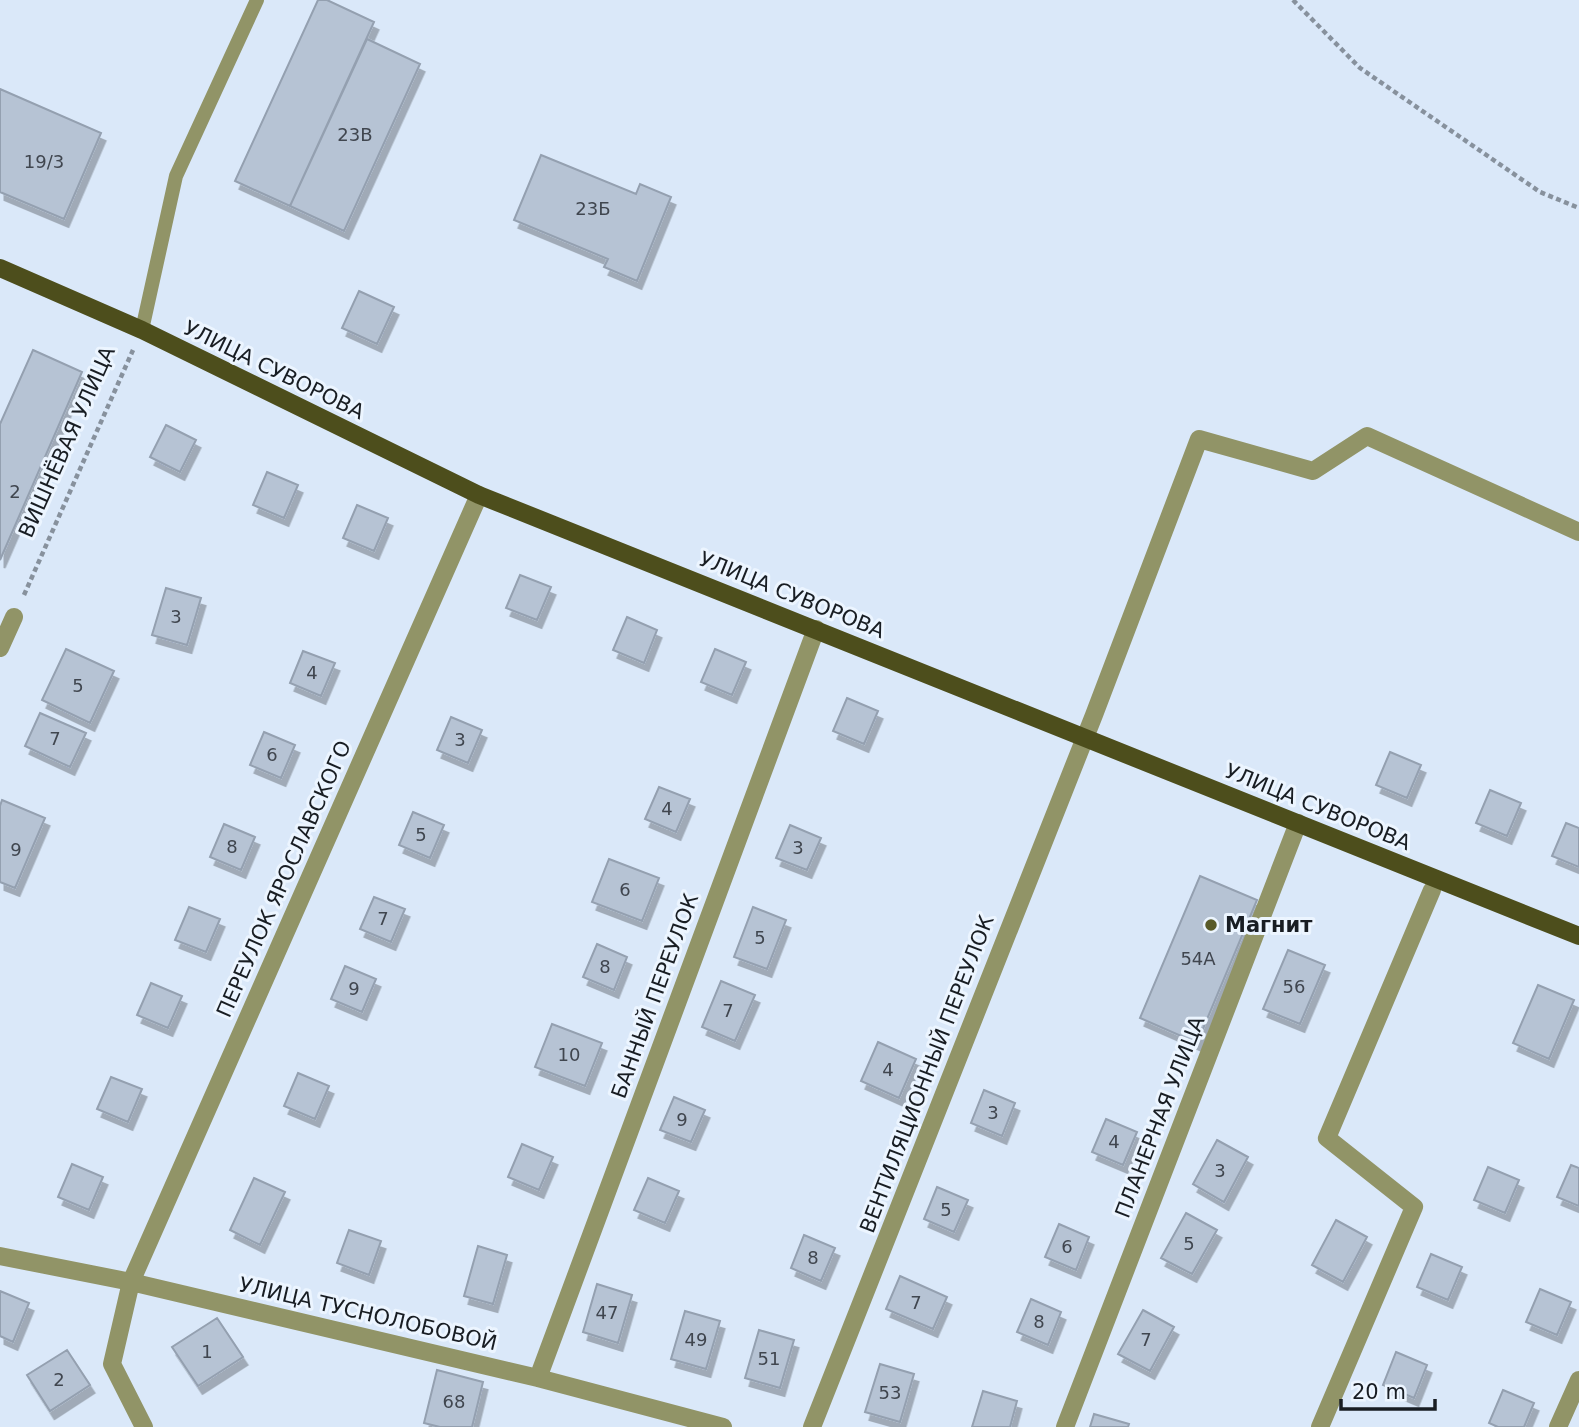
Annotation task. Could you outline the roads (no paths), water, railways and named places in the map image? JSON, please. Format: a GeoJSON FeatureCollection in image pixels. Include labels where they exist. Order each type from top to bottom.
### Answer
{"type":"FeatureCollection","features":[{"type":"Feature","properties":{"kind":"main road","name":"УЛИЦА СУВОРОВА"},"geometry":{"type":"LineString","coordinates":[[0,268],[142,330],[479,495],[1579,936]]}},
{"type":"Feature","properties":{"kind":"street","name":"ВЕНТИЛЯЦИОННЫЙ ПЕРЕУЛОК"},"geometry":{"type":"LineString","coordinates":[[812,1427],[1199,439],[1313,471],[1367,436],[1579,532]]}},
{"type":"Feature","properties":{"kind":"street","name":"ПЕРЕУЛОК ЯРОСЛАВСКОГО"},"geometry":{"type":"LineString","coordinates":[[144,1427],[112,1364],[131,1282],[479,495]]}},
{"type":"Feature","properties":{"kind":"street"},"geometry":{"type":"LineString","coordinates":[[0,648],[14,617]]}},
{"type":"Feature","properties":{"kind":"street","name":"БАННЫЙ ПЕРЕУЛОК"},"geometry":{"type":"LineString","coordinates":[[538,1378],[816,629]]}},
{"type":"Feature","properties":{"kind":"street","name":"ПЛАНЕРНАЯ УЛИЦА"},"geometry":{"type":"LineString","coordinates":[[1065,1427],[1298,823]]}},
{"type":"Feature","properties":{"kind":"street"},"geometry":{"type":"LineString","coordinates":[[1320,1427],[1414,1207],[1327,1138],[1432,890]]}},
{"type":"Feature","properties":{"kind":"street","name":"УЛИЦА ТУСНОЛОБОВОЙ"},"geometry":{"type":"LineString","coordinates":[[0,1256],[131,1282],[538,1378],[682,1422],[723,1427]]}},
{"type":"Feature","properties":{"kind":"street"},"geometry":{"type":"LineString","coordinates":[[1558,1427],[1579,1380]]}},
{"type":"Feature","properties":{"kind":"lane"},"geometry":{"type":"LineString","coordinates":[[142,330],[176,176],[257,0]]}},
{"type":"Feature","properties":{"kind":"place","name":"Магнит"},"geometry":{"type":"Point","coordinates":[1211,925]}}]}
